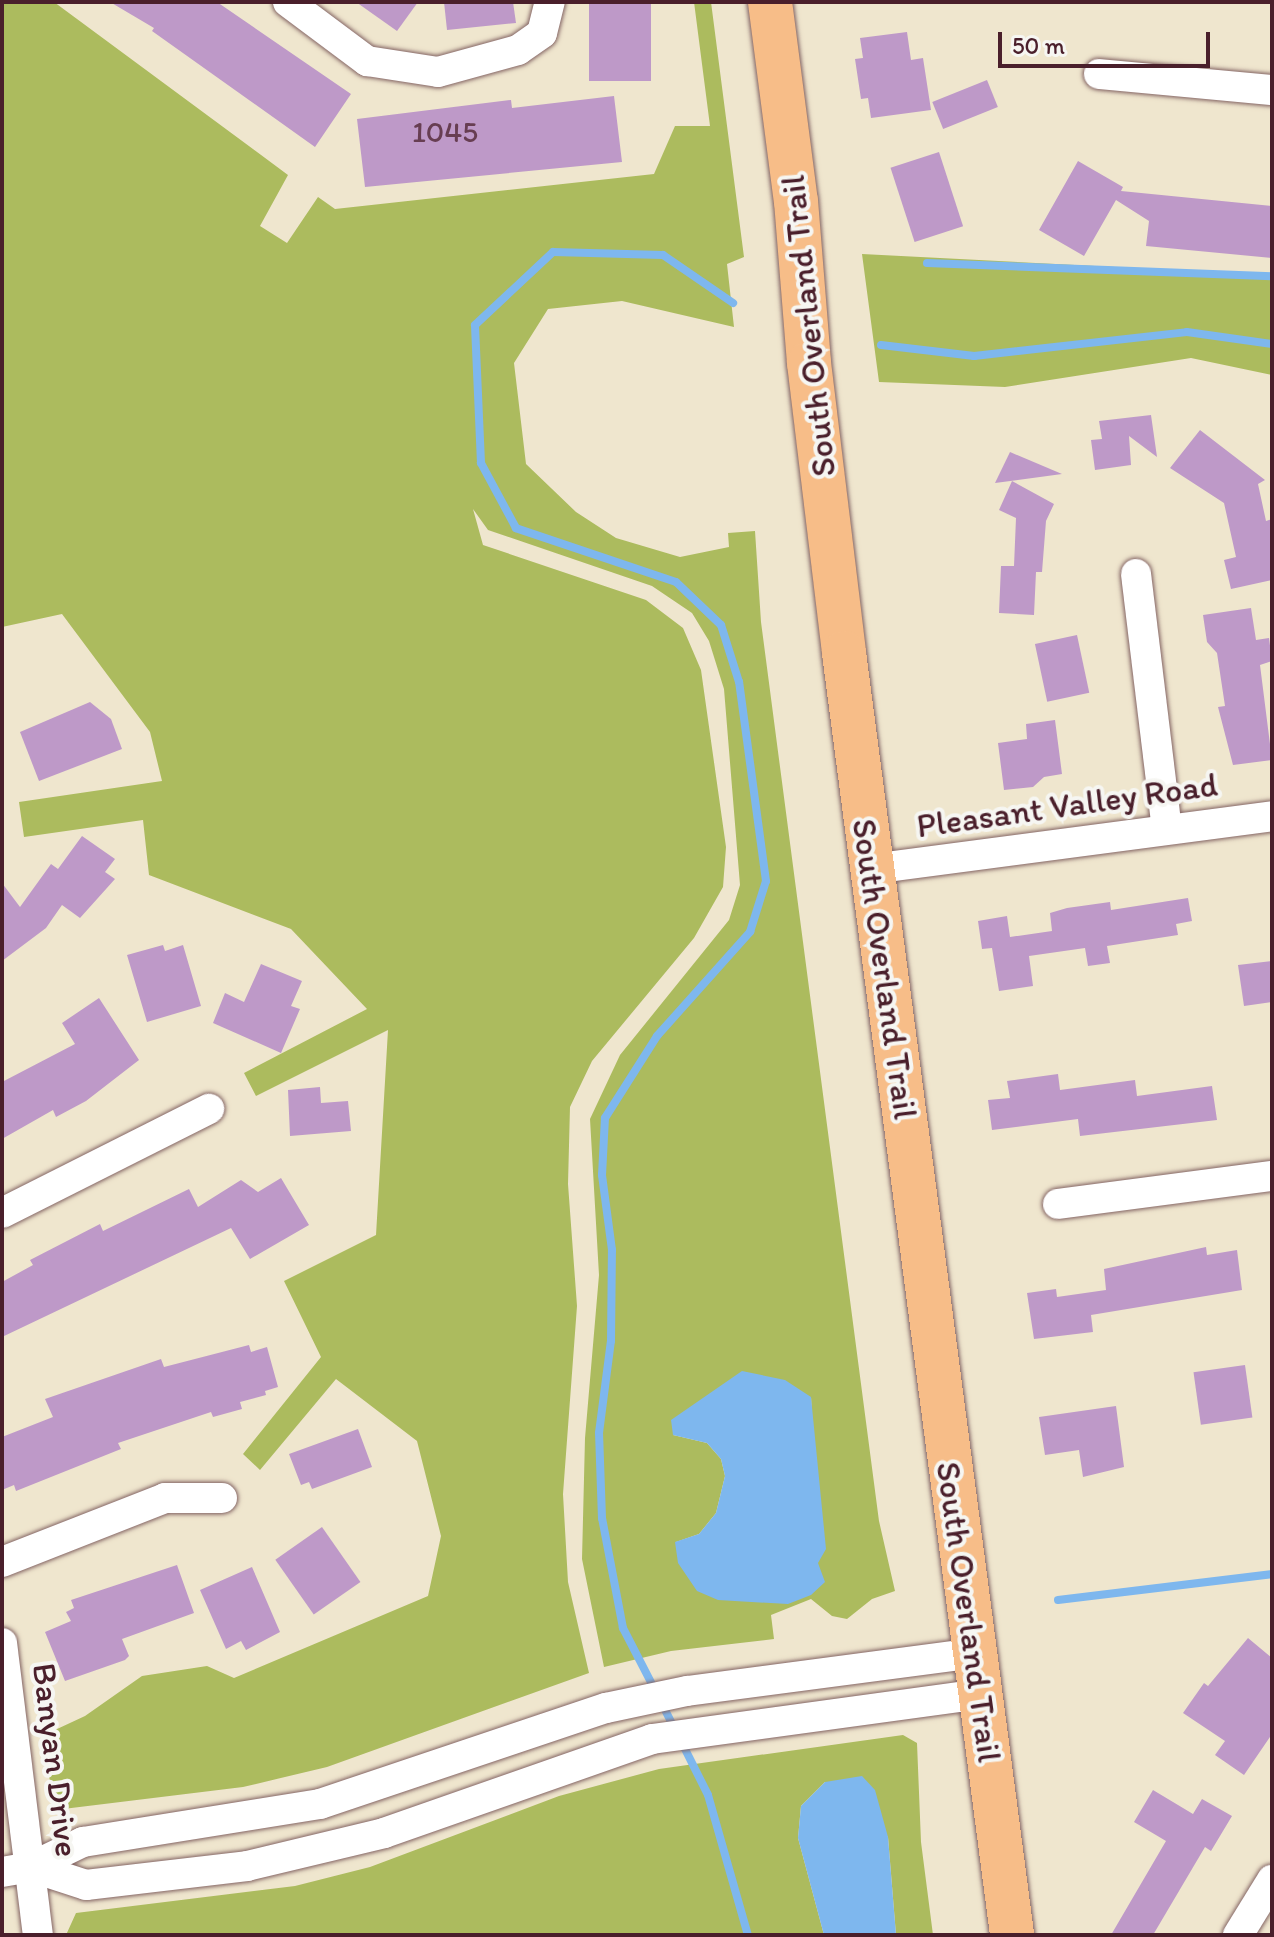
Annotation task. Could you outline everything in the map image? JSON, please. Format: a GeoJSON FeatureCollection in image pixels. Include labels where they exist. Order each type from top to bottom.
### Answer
{"type":"FeatureCollection","features":[{"type":"Feature","properties":{"kind":"main road","name":"South Overland Trail"},"geometry":{"type":"LineString","coordinates":[[770,2],[804,274],[809,363],[872,869],[1012,1935]]}},
{"type":"Feature","properties":{"kind":"street"},"geometry":{"type":"LineString","coordinates":[[288,2],[367,61],[438,72],[518,50],[542,33],[550,2]]}},
{"type":"Feature","properties":{"kind":"street"},"geometry":{"type":"LineString","coordinates":[[1099,74],[1272,90]]}},
{"type":"Feature","properties":{"kind":"street"},"geometry":{"type":"LineString","coordinates":[[1136,574],[1167,829]]}},
{"type":"Feature","properties":{"kind":"street","name":"Pleasant Valley Road"},"geometry":{"type":"LineString","coordinates":[[872,869],[1272,816]]}},
{"type":"Feature","properties":{"kind":"street"},"geometry":{"type":"LineString","coordinates":[[2,1213],[209,1109]]}},
{"type":"Feature","properties":{"kind":"street"},"geometry":{"type":"LineString","coordinates":[[1058,1204],[1272,1176]]}},
{"type":"Feature","properties":{"kind":"street"},"geometry":{"type":"LineString","coordinates":[[2,1562],[165,1498],[222,1498]]}},
{"type":"Feature","properties":{"kind":"street","name":"Banyan Drive"},"geometry":{"type":"LineString","coordinates":[[2,1643],[16,1870],[38,1935]]}},
{"type":"Feature","properties":{"kind":"street"},"geometry":{"type":"LineString","coordinates":[[16,1870],[83,1842],[320,1804],[606,1708],[645,1699],[687,1691],[977,1674]]}},
{"type":"Feature","properties":{"kind":"street"},"geometry":{"type":"LineString","coordinates":[[16,1870],[86,1885],[247,1866],[384,1833],[652,1739],[696,1733],[977,1674]]}},
{"type":"Feature","properties":{"kind":"street"},"geometry":{"type":"LineString","coordinates":[[606,1708],[616,1751]]}},
{"type":"Feature","properties":{"kind":"street"},"geometry":{"type":"LineString","coordinates":[[1238,1935],[1272,1880]]}},
{"type":"Feature","properties":{"kind":"green space"},"geometry":{"type":"Polygon","coordinates":[[[2,2],[54,2],[288,175],[260,226],[287,243],[318,197],[335,209],[654,174],[675,126],[710,126],[694,2],[711,2],[744,257],[727,264],[734,327],[622,301],[548,309],[514,363],[526,464],[576,512],[616,538],[680,557],[729,547],[728,533],[755,531],[761,622],[879,1521],[895,1591],[872,1599],[847,1619],[832,1616],[811,1599],[771,1615],[774,1639],[671,1651],[604,1667],[582,1559],[585,1438],[599,1275],[590,1119],[620,1055],[729,920],[740,885],[724,689],[709,641],[692,613],[652,586],[488,530],[473,509],[483,545],[646,600],[683,628],[701,670],[726,847],[723,887],[694,938],[592,1061],[570,1107],[568,1184],[577,1306],[563,1494],[568,1582],[589,1673],[327,1767],[243,1787],[55,1810],[42,1736],[85,1716],[142,1676],[207,1666],[234,1678],[428,1596],[441,1536],[417,1441],[336,1379],[260,1470],[243,1454],[321,1357],[284,1281],[376,1235],[388,1030],[256,1096],[244,1073],[367,1009],[291,929],[149,875],[143,820],[24,837],[19,802],[162,781],[150,732],[62,614],[2,627],[2,2]],[[811,1397],[673,1435],[707,1443],[721,1459],[725,1476],[716,1513],[699,1534],[676,1542],[818,1563],[811,1397]]]}},
{"type":"Feature","properties":{"kind":"green space"},"geometry":{"type":"Polygon","coordinates":[[[862,254],[1272,275],[1272,375],[1191,358],[1005,387],[879,382],[862,254]]]}},
{"type":"Feature","properties":{"kind":"green space"},"geometry":{"type":"Polygon","coordinates":[[[903,1735],[917,1743],[921,1842],[933,1935],[896,1935],[888,1837],[825,1782],[801,1806],[798,1838],[824,1935],[66,1935],[76,1913],[295,1886],[370,1867],[559,1796],[659,1769],[903,1735]]]}},
{"type":"Feature","properties":{"kind":"water"},"geometry":{"type":"Polygon","coordinates":[[[742,1371],[785,1380],[811,1397],[826,1549],[818,1563],[825,1582],[811,1595],[788,1604],[718,1600],[697,1591],[678,1563],[675,1542],[699,1534],[716,1513],[725,1476],[721,1459],[707,1443],[673,1435],[671,1420],[742,1371]]]}},
{"type":"Feature","properties":{"kind":"water"},"geometry":{"type":"Polygon","coordinates":[[[862,1776],[875,1790],[888,1837],[896,1935],[824,1935],[798,1838],[801,1806],[825,1782],[862,1776]]]}},
{"type":"Feature","properties":{"kind":"building"},"geometry":{"type":"Polygon","coordinates":[[[110,2],[217,2],[351,94],[315,147],[152,31],[154,28],[110,2]]]}},
{"type":"Feature","properties":{"kind":"building"},"geometry":{"type":"Polygon","coordinates":[[[356,2],[418,2],[397,31],[356,2]]]}},
{"type":"Feature","properties":{"kind":"building"},"geometry":{"type":"Polygon","coordinates":[[[444,2],[513,2],[516,23],[447,30],[444,2]]]}},
{"type":"Feature","properties":{"kind":"building"},"geometry":{"type":"Polygon","coordinates":[[[589,2],[651,2],[651,81],[589,81],[589,2]]]}},
{"type":"Feature","properties":{"kind":"building"},"geometry":{"type":"Polygon","coordinates":[[[907,32],[911,60],[923,58],[931,110],[871,118],[868,98],[861,99],[855,59],[863,58],[860,38],[907,32]]]}},
{"type":"Feature","properties":{"kind":"building"},"geometry":{"type":"Polygon","coordinates":[[[987,80],[998,107],[943,129],[932,102],[987,80]]]}},
{"type":"Feature","properties":{"kind":"building"},"geometry":{"type":"Polygon","coordinates":[[[614,96],[622,162],[365,187],[357,119],[511,100],[512,108],[614,96]]]}},
{"type":"Feature","properties":{"kind":"building"},"geometry":{"type":"Polygon","coordinates":[[[939,152],[963,226],[915,242],[890,168],[939,152]]]}},
{"type":"Feature","properties":{"kind":"building"},"geometry":{"type":"Polygon","coordinates":[[[1078,161],[1123,187],[1121,191],[1272,206],[1272,258],[1146,246],[1149,221],[1116,200],[1084,256],[1039,230],[1078,161]]]}},
{"type":"Feature","properties":{"kind":"building"},"geometry":{"type":"Polygon","coordinates":[[[1151,415],[1157,457],[1129,436],[1131,465],[1095,470],[1091,440],[1102,439],[1099,421],[1151,415]]]}},
{"type":"Feature","properties":{"kind":"building"},"geometry":{"type":"Polygon","coordinates":[[[1200,430],[1265,480],[1258,484],[1266,521],[1272,519],[1272,580],[1231,589],[1224,560],[1236,557],[1224,503],[1170,468],[1200,430]]]}},
{"type":"Feature","properties":{"kind":"building"},"geometry":{"type":"Polygon","coordinates":[[[1010,452],[1062,474],[995,483],[1010,452]]]}},
{"type":"Feature","properties":{"kind":"building"},"geometry":{"type":"Polygon","coordinates":[[[1012,481],[1054,504],[1046,521],[1042,572],[1036,572],[1034,615],[999,613],[1001,566],[1014,566],[1016,518],[999,510],[1012,481]]]}},
{"type":"Feature","properties":{"kind":"building"},"geometry":{"type":"Polygon","coordinates":[[[1251,608],[1256,640],[1269,638],[1272,661],[1260,665],[1272,760],[1233,765],[1218,707],[1225,706],[1217,653],[1207,642],[1203,615],[1251,608]]]}},
{"type":"Feature","properties":{"kind":"building"},"geometry":{"type":"Polygon","coordinates":[[[1077,635],[1089,693],[1047,702],[1035,644],[1077,635]]]}},
{"type":"Feature","properties":{"kind":"building"},"geometry":{"type":"Polygon","coordinates":[[[90,702],[111,719],[122,749],[39,781],[20,732],[90,702]]]}},
{"type":"Feature","properties":{"kind":"building"},"geometry":{"type":"Polygon","coordinates":[[[1055,720],[1062,774],[1044,777],[1033,787],[1004,790],[998,743],[1027,739],[1026,724],[1055,720]]]}},
{"type":"Feature","properties":{"kind":"building"},"geometry":{"type":"Polygon","coordinates":[[[82,836],[115,859],[105,872],[115,879],[80,918],[62,905],[46,928],[2,961],[2,883],[20,907],[51,864],[58,869],[82,836]]]}},
{"type":"Feature","properties":{"kind":"building"},"geometry":{"type":"Polygon","coordinates":[[[1188,898],[1192,921],[1176,924],[1178,935],[1107,946],[1110,963],[1088,966],[1085,948],[1029,956],[1033,986],[999,991],[992,948],[982,949],[978,921],[1007,916],[1010,937],[1052,931],[1050,913],[1067,908],[1110,902],[1111,910],[1188,898]]]}},
{"type":"Feature","properties":{"kind":"building"},"geometry":{"type":"Polygon","coordinates":[[[163,945],[165,951],[183,945],[201,1006],[147,1022],[127,955],[163,945]]]}},
{"type":"Feature","properties":{"kind":"building"},"geometry":{"type":"Polygon","coordinates":[[[1272,961],[1272,1002],[1244,1006],[1238,965],[1272,961]]]}},
{"type":"Feature","properties":{"kind":"building"},"geometry":{"type":"Polygon","coordinates":[[[261,964],[302,981],[291,1006],[300,1009],[281,1053],[213,1023],[225,993],[244,1002],[261,964]]]}},
{"type":"Feature","properties":{"kind":"building"},"geometry":{"type":"Polygon","coordinates":[[[99,998],[139,1060],[86,1101],[56,1117],[53,1110],[2,1139],[2,1082],[75,1044],[62,1023],[99,998]]]}},
{"type":"Feature","properties":{"kind":"building"},"geometry":{"type":"Polygon","coordinates":[[[1058,1074],[1060,1090],[1135,1080],[1137,1096],[1212,1086],[1217,1120],[1080,1136],[1078,1119],[992,1130],[988,1100],[1010,1098],[1007,1081],[1058,1074]]]}},
{"type":"Feature","properties":{"kind":"building"},"geometry":{"type":"Polygon","coordinates":[[[320,1087],[321,1103],[348,1101],[351,1131],[290,1136],[288,1090],[320,1087]]]}},
{"type":"Feature","properties":{"kind":"building"},"geometry":{"type":"Polygon","coordinates":[[[281,1178],[309,1225],[250,1259],[231,1228],[2,1337],[2,1282],[33,1265],[30,1260],[100,1224],[103,1231],[189,1189],[198,1207],[241,1180],[258,1192],[281,1178]]]}},
{"type":"Feature","properties":{"kind":"building"},"geometry":{"type":"Polygon","coordinates":[[[1206,1247],[1207,1255],[1237,1250],[1242,1290],[1091,1315],[1093,1332],[1034,1339],[1027,1293],[1056,1289],[1057,1297],[1106,1290],[1104,1269],[1206,1247]]]}},
{"type":"Feature","properties":{"kind":"building"},"geometry":{"type":"Polygon","coordinates":[[[249,1345],[251,1352],[267,1347],[278,1387],[265,1391],[266,1395],[240,1402],[242,1409],[213,1417],[211,1412],[118,1443],[121,1449],[16,1491],[14,1485],[2,1490],[2,1437],[53,1417],[45,1399],[161,1359],[164,1367],[249,1345]]]}},
{"type":"Feature","properties":{"kind":"building"},"geometry":{"type":"Polygon","coordinates":[[[1245,1365],[1252,1417],[1201,1425],[1194,1372],[1245,1365]]]}},
{"type":"Feature","properties":{"kind":"building"},"geometry":{"type":"Polygon","coordinates":[[[1116,1406],[1124,1467],[1083,1477],[1079,1450],[1045,1455],[1039,1417],[1116,1406]]]}},
{"type":"Feature","properties":{"kind":"building"},"geometry":{"type":"Polygon","coordinates":[[[358,1429],[372,1467],[312,1489],[309,1482],[301,1485],[289,1454],[358,1429]]]}},
{"type":"Feature","properties":{"kind":"building"},"geometry":{"type":"Polygon","coordinates":[[[322,1527],[360,1582],[314,1615],[275,1560],[322,1527]]]}},
{"type":"Feature","properties":{"kind":"building"},"geometry":{"type":"Polygon","coordinates":[[[177,1565],[194,1613],[122,1639],[129,1656],[125,1660],[65,1681],[45,1632],[71,1621],[66,1612],[74,1608],[71,1600],[177,1565]]]}},
{"type":"Feature","properties":{"kind":"building"},"geometry":{"type":"Polygon","coordinates":[[[252,1567],[280,1632],[246,1650],[241,1641],[226,1649],[200,1590],[252,1567]]]}},
{"type":"Feature","properties":{"kind":"building"},"geometry":{"type":"Polygon","coordinates":[[[1248,1638],[1272,1658],[1272,1734],[1244,1775],[1215,1755],[1225,1741],[1183,1713],[1204,1683],[1208,1686],[1248,1638]]]}},
{"type":"Feature","properties":{"kind":"building"},"geometry":{"type":"Polygon","coordinates":[[[1153,1790],[1193,1814],[1202,1799],[1232,1816],[1211,1851],[1205,1847],[1153,1935],[1111,1935],[1166,1841],[1134,1822],[1153,1790]]]}},
{"type":"Feature","properties":{"kind":"waterway"},"geometry":{"type":"LineString","coordinates":[[655,1690],[623,1628],[602,1518],[599,1433],[611,1341],[612,1250],[602,1175],[605,1118],[657,1036],[750,932],[766,881],[739,682],[721,625],[676,582],[516,528],[481,463],[475,325],[553,252],[663,255],[733,303]]}},
{"type":"Feature","properties":{"kind":"waterway"},"geometry":{"type":"LineString","coordinates":[[927,263],[1272,276]]}},
{"type":"Feature","properties":{"kind":"waterway"},"geometry":{"type":"LineString","coordinates":[[881,345],[974,356],[1187,332],[1272,344]]}},
{"type":"Feature","properties":{"kind":"waterway"},"geometry":{"type":"LineString","coordinates":[[1058,1600],[1272,1574]]}},
{"type":"Feature","properties":{"kind":"waterway"},"geometry":{"type":"LineString","coordinates":[[661,1702],[675,1729]]}},
{"type":"Feature","properties":{"kind":"waterway"},"geometry":{"type":"LineString","coordinates":[[681,1741],[708,1795],[748,1935]]}}]}
